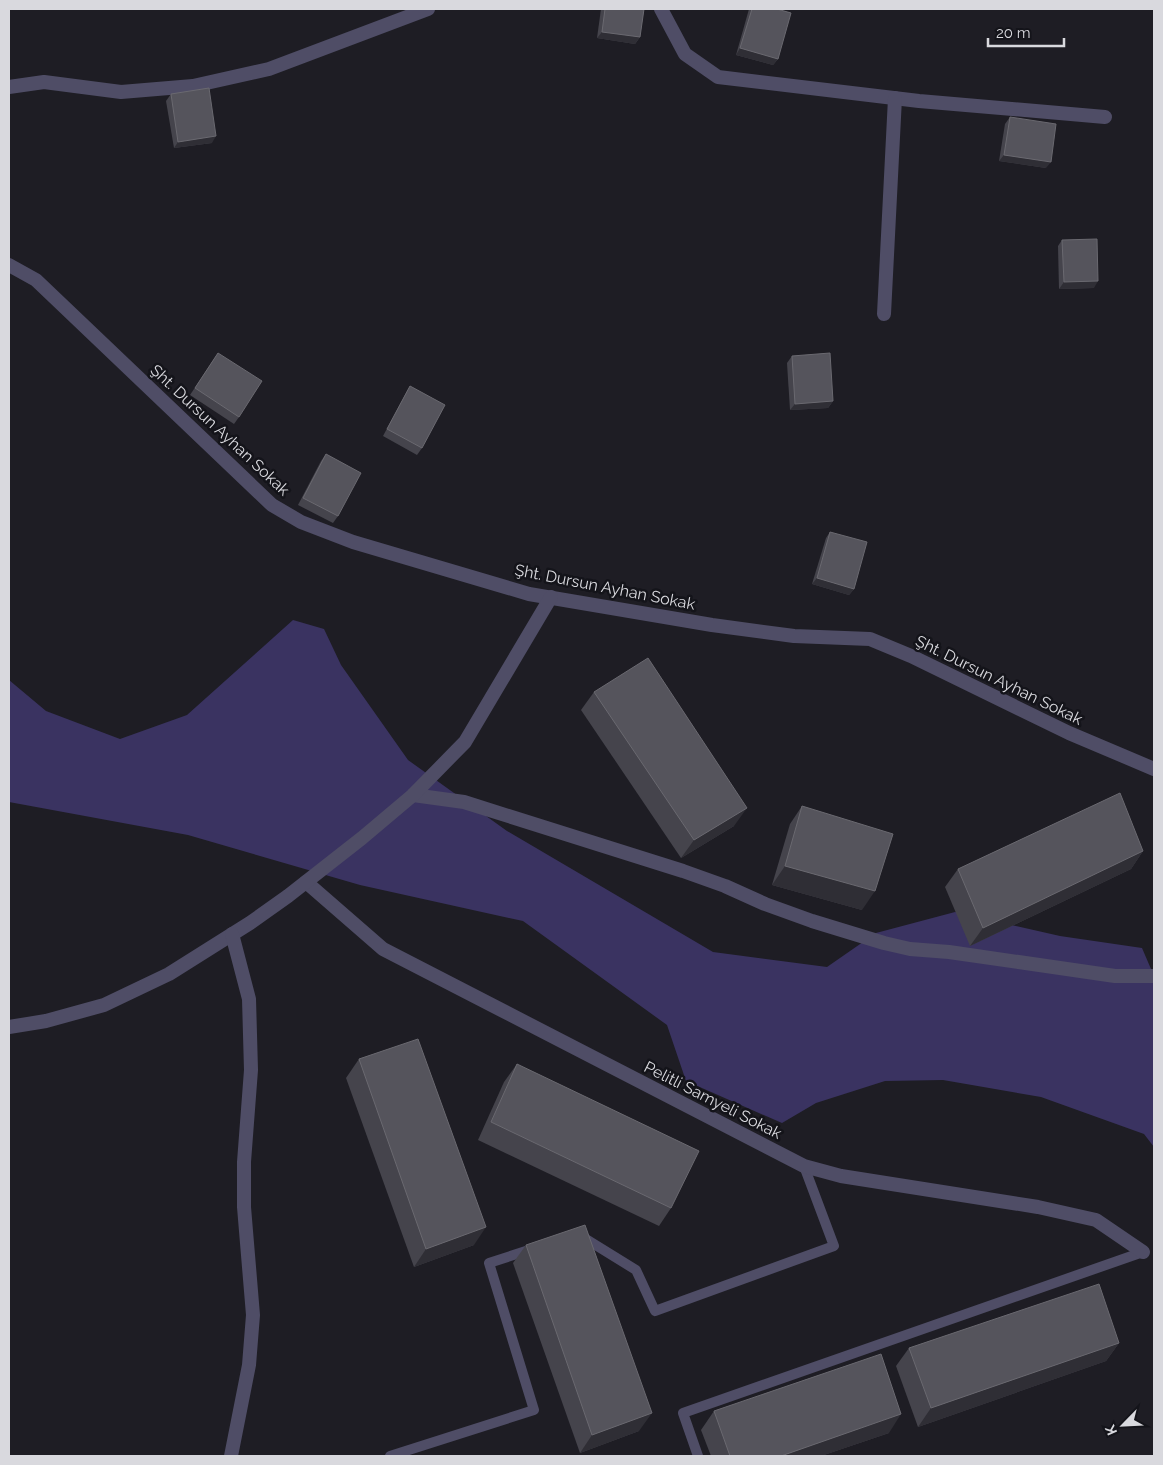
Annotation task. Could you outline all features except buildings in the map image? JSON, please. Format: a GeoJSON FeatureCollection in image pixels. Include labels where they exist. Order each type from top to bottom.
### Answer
{"type":"FeatureCollection","features":[{"type":"Feature","properties":{"kind":"street"},"geometry":{"type":"LineString","coordinates":[[10,84],[44,82],[121,92],[193,86],[269,69],[428,9]]}},
{"type":"Feature","properties":{"kind":"street"},"geometry":{"type":"LineString","coordinates":[[661,9],[684,54],[718,77],[895,98],[1105,117]]}},
{"type":"Feature","properties":{"kind":"street"},"geometry":{"type":"LineString","coordinates":[[884,314],[895,98]]}},
{"type":"Feature","properties":{"kind":"street","name":"Şht. Dursun Ayhan Sokak"},"geometry":{"type":"LineString","coordinates":[[9,265],[36,280],[272,505],[301,522],[353,542],[530,594],[712,625],[794,636],[870,640],[911,656],[1069,733],[1154,769]]}},
{"type":"Feature","properties":{"kind":"street"},"geometry":{"type":"LineString","coordinates":[[9,1027],[46,1021],[104,1005],[169,974],[250,923],[362,838],[412,795],[465,742],[551,597]]}},
{"type":"Feature","properties":{"kind":"street"},"geometry":{"type":"LineString","coordinates":[[412,795],[464,802],[654,862],[725,886],[812,921],[884,943],[910,949],[949,952],[1115,976],[1154,976]]}},
{"type":"Feature","properties":{"kind":"street","name":"Pelitli Samyeli Sokak"},"geometry":{"type":"LineString","coordinates":[[306,882],[383,949],[804,1166],[841,1176],[1038,1207],[1096,1220],[1143,1252]]}},
{"type":"Feature","properties":{"kind":"street"},"geometry":{"type":"LineString","coordinates":[[231,1456],[249,1365],[252,1315],[244,1207],[244,1162],[251,1070],[249,999],[232,934]]}},
{"type":"Feature","properties":{"kind":"lane"},"geometry":{"type":"LineString","coordinates":[[569,1236],[578,1233],[636,1270],[655,1311],[834,1246],[804,1166]]}},
{"type":"Feature","properties":{"kind":"lane"},"geometry":{"type":"LineString","coordinates":[[390,1456],[534,1410],[489,1263],[542,1245]]}},
{"type":"Feature","properties":{"kind":"lane"},"geometry":{"type":"LineString","coordinates":[[698,1456],[683,1413],[1143,1252]]}},
{"type":"Feature","properties":{"kind":"shaded area"},"geometry":{"type":"Polygon","coordinates":[[[293,620],[324,629],[341,665],[408,760],[507,831],[713,952],[827,967],[876,933],[955,912],[1060,936],[1142,948],[1154,976],[1154,1147],[1144,1134],[1041,1097],[943,1080],[885,1081],[816,1103],[782,1123],[686,1081],[667,1025],[523,921],[360,885],[188,835],[9,802],[9,680],[46,711],[120,739],[187,715],[293,620]]]}}]}
